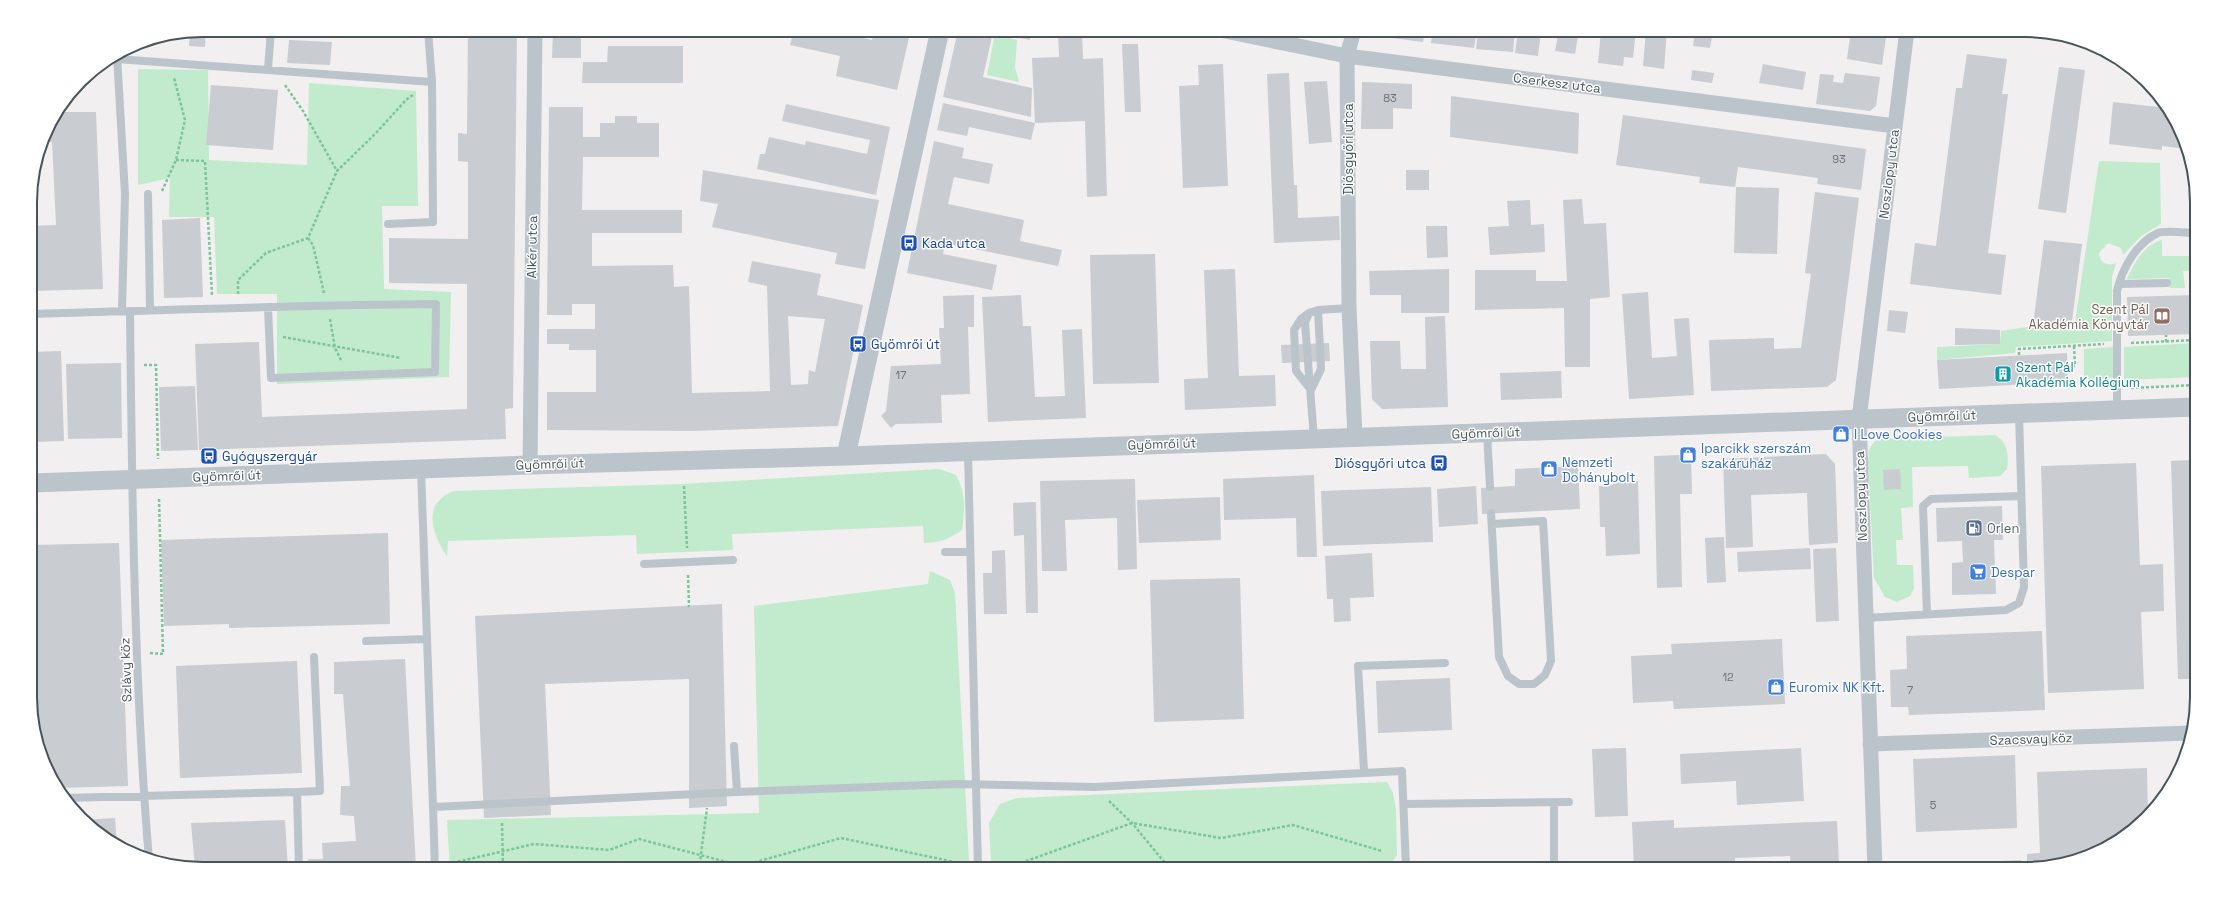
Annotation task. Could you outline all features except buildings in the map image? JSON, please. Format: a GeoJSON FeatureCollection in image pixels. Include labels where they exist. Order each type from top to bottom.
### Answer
{"type":"FeatureCollection","features":[{"type":"Feature","properties":{"kind":"street","name":"Alkér utca"},"geometry":{"type":"LineString","coordinates":[[530,464],[534,37]]}},
{"type":"Feature","properties":{"kind":"street"},"geometry":{"type":"LineString","coordinates":[[846,456],[938,37]]}},
{"type":"Feature","properties":{"kind":"street","name":"Cserkesz utca"},"geometry":{"type":"LineString","coordinates":[[1254,37],[1347,56],[1895,126]]}},
{"type":"Feature","properties":{"kind":"street","name":"Diósgyőri utca"},"geometry":{"type":"LineString","coordinates":[[1352,37],[1347,56],[1349,308],[1355,438]]}},
{"type":"Feature","properties":{"kind":"street","name":"Noszlopy utca"},"geometry":{"type":"LineString","coordinates":[[1876,862],[1865,618],[1859,419],[1906,37]]}},
{"type":"Feature","properties":{"kind":"street","name":"Gyömrői út"},"geometry":{"type":"LineString","coordinates":[[37,483],[530,464],[846,456],[2190,407]]}},
{"type":"Feature","properties":{"kind":"street","name":"Szacsvay köz"},"geometry":{"type":"LineString","coordinates":[[1870,744],[2186,733]]}},
{"type":"Feature","properties":{"kind":"lane"},"geometry":{"type":"LineString","coordinates":[[271,37],[271,70]]}},
{"type":"Feature","properties":{"kind":"lane"},"geometry":{"type":"LineString","coordinates":[[388,224],[433,222],[432,82],[429,37]]}},
{"type":"Feature","properties":{"kind":"lane"},"geometry":{"type":"LineString","coordinates":[[122,57],[432,82]]}},
{"type":"Feature","properties":{"kind":"lane","name":"Szlávy köz"},"geometry":{"type":"LineString","coordinates":[[117,60],[125,194],[126,311],[144,796],[148,853]]}},
{"type":"Feature","properties":{"kind":"lane"},"geometry":{"type":"LineString","coordinates":[[148,194],[150,310]]}},
{"type":"Feature","properties":{"kind":"lane"},"geometry":{"type":"LineString","coordinates":[[2117,410],[2119,284],[2128,261],[2143,244],[2158,233],[2190,233]]}},
{"type":"Feature","properties":{"kind":"lane"},"geometry":{"type":"LineString","coordinates":[[2119,284],[2167,283]]}},
{"type":"Feature","properties":{"kind":"lane"},"geometry":{"type":"LineString","coordinates":[[37,314],[268,306],[436,304],[435,372],[271,378],[268,306]]}},
{"type":"Feature","properties":{"kind":"lane"},"geometry":{"type":"LineString","coordinates":[[1311,390],[1296,371],[1294,330],[1301,319],[1308,313],[1318,310],[1349,308]]}},
{"type":"Feature","properties":{"kind":"lane"},"geometry":{"type":"LineString","coordinates":[[1311,390],[1322,369],[1318,310]]}},
{"type":"Feature","properties":{"kind":"lane"},"geometry":{"type":"LineString","coordinates":[[1308,313],[1305,323],[1314,438]]}},
{"type":"Feature","properties":{"kind":"lane"},"geometry":{"type":"LineString","coordinates":[[1865,618],[2006,610],[2019,603],[2024,587],[2019,413]]}},
{"type":"Feature","properties":{"kind":"lane"},"geometry":{"type":"LineString","coordinates":[[1487,433],[1490,487]]}},
{"type":"Feature","properties":{"kind":"lane"},"geometry":{"type":"LineString","coordinates":[[968,451],[978,862]]}},
{"type":"Feature","properties":{"kind":"lane"},"geometry":{"type":"LineString","coordinates":[[420,469],[435,862]]}},
{"type":"Feature","properties":{"kind":"lane"},"geometry":{"type":"LineString","coordinates":[[1927,614],[1923,506],[1931,499],[2021,496]]}},
{"type":"Feature","properties":{"kind":"lane"},"geometry":{"type":"LineString","coordinates":[[1491,513],[1499,657],[1508,676],[1519,684],[1534,684],[1545,675],[1551,661],[1543,521],[1492,524]]}},
{"type":"Feature","properties":{"kind":"lane"},"geometry":{"type":"LineString","coordinates":[[945,552],[970,552]]}},
{"type":"Feature","properties":{"kind":"lane"},"geometry":{"type":"LineString","coordinates":[[644,564],[733,560]]}},
{"type":"Feature","properties":{"kind":"lane"},"geometry":{"type":"LineString","coordinates":[[366,641],[427,639]]}},
{"type":"Feature","properties":{"kind":"lane"},"geometry":{"type":"LineString","coordinates":[[72,798],[320,791],[314,656]]}},
{"type":"Feature","properties":{"kind":"lane"},"geometry":{"type":"LineString","coordinates":[[1364,772],[1358,666],[1445,663]]}},
{"type":"Feature","properties":{"kind":"lane"},"geometry":{"type":"LineString","coordinates":[[734,746],[737,792]]}},
{"type":"Feature","properties":{"kind":"lane"},"geometry":{"type":"LineString","coordinates":[[433,807],[737,792],[976,784],[1095,786],[1402,771],[1406,862]]}},
{"type":"Feature","properties":{"kind":"lane"},"geometry":{"type":"LineString","coordinates":[[297,792],[299,862]]}},
{"type":"Feature","properties":{"kind":"lane"},"geometry":{"type":"LineString","coordinates":[[1554,802],[1554,862]]}},
{"type":"Feature","properties":{"kind":"lane"},"geometry":{"type":"LineString","coordinates":[[1404,804],[1569,802]]}},
{"type":"Feature","properties":{"kind":"path"},"geometry":{"type":"LineString","coordinates":[[148,194],[160,194],[176,160],[185,120],[170,62]]}},
{"type":"Feature","properties":{"kind":"path"},"geometry":{"type":"LineString","coordinates":[[271,70],[303,111],[337,171]]}},
{"type":"Feature","properties":{"kind":"path"},"geometry":{"type":"LineString","coordinates":[[238,308],[238,280],[266,253],[308,238],[337,171],[376,133],[406,100],[432,82]]}},
{"type":"Feature","properties":{"kind":"path"},"geometry":{"type":"LineString","coordinates":[[176,160],[206,161],[213,308]]}},
{"type":"Feature","properties":{"kind":"path"},"geometry":{"type":"LineString","coordinates":[[2166,334],[2166,342]]}},
{"type":"Feature","properties":{"kind":"path"},"geometry":{"type":"LineString","coordinates":[[269,335],[404,358]]}},
{"type":"Feature","properties":{"kind":"path"},"geometry":{"type":"LineString","coordinates":[[2019,355],[2019,349],[2190,340]]}},
{"type":"Feature","properties":{"kind":"path"},"geometry":{"type":"LineString","coordinates":[[2068,367],[2075,366],[2074,346]]}},
{"type":"Feature","properties":{"kind":"path"},"geometry":{"type":"LineString","coordinates":[[156,365],[158,461]]}},
{"type":"Feature","properties":{"kind":"path"},"geometry":{"type":"LineString","coordinates":[[159,493],[163,654]]}},
{"type":"Feature","properties":{"kind":"path"},"geometry":{"type":"LineString","coordinates":[[1095,786],[1132,823],[1164,862]]}},
{"type":"Feature","properties":{"kind":"path"},"geometry":{"type":"LineString","coordinates":[[700,862],[707,807]]}},
{"type":"Feature","properties":{"kind":"path"},"geometry":{"type":"LineString","coordinates":[[1024,862],[1132,823],[1221,838],[1293,825],[1382,851]]}},
{"type":"Feature","properties":{"kind":"path"},"geometry":{"type":"LineString","coordinates":[[502,824],[503,862]]}},
{"type":"Feature","properties":{"kind":"path"},"geometry":{"type":"LineString","coordinates":[[756,862],[841,838],[954,862]]}},
{"type":"Feature","properties":{"kind":"path"},"geometry":{"type":"LineString","coordinates":[[460,862],[534,844],[609,850],[639,839],[725,862]]}},
{"type":"Feature","properties":{"kind":"green space"},"geometry":{"type":"Polygon","coordinates":[[[994,37],[1006,37],[1017,40],[1015,67],[1019,82],[987,75],[994,37]]]}},
{"type":"Feature","properties":{"kind":"green space"},"geometry":{"type":"Polygon","coordinates":[[[138,69],[208,70],[209,160],[307,165],[309,83],[416,91],[418,206],[382,206],[384,289],[451,292],[449,377],[277,384],[277,294],[217,294],[214,217],[169,217],[170,178],[138,185],[138,69]]]}},
{"type":"Feature","properties":{"kind":"green space"},"geometry":{"type":"Polygon","coordinates":[[[2099,161],[2160,163],[2161,224],[2141,236],[2123,255],[2121,248],[2108,243],[2099,253],[2102,262],[2110,265],[2116,263],[2112,277],[2112,341],[2016,347],[2015,353],[1937,360],[1937,347],[2000,344],[2001,331],[2033,326],[2074,329],[2099,161]]]}},
{"type":"Feature","properties":{"kind":"green space"},"geometry":{"type":"Polygon","coordinates":[[[2162,240],[2162,256],[2190,256],[2190,271],[2183,271],[2185,288],[2170,288],[2169,278],[2127,279],[2140,255],[2156,242],[2162,240]]]}},
{"type":"Feature","properties":{"kind":"green space"},"geometry":{"type":"Polygon","coordinates":[[[2190,343],[2190,377],[2124,380],[2124,347],[2190,343]]]}},
{"type":"Feature","properties":{"kind":"green space"},"geometry":{"type":"Polygon","coordinates":[[[2113,347],[2113,378],[2084,379],[2084,349],[2113,347]]]}},
{"type":"Feature","properties":{"kind":"green space"},"geometry":{"type":"Polygon","coordinates":[[[1995,435],[2003,442],[2008,454],[2007,469],[2000,476],[1969,478],[1968,466],[1912,467],[1913,507],[1901,508],[1903,540],[1896,540],[1897,565],[1913,565],[1914,588],[1910,596],[1897,602],[1885,597],[1874,578],[1868,462],[1871,446],[1878,439],[1995,435]]]}},
{"type":"Feature","properties":{"kind":"green space"},"geometry":{"type":"Polygon","coordinates":[[[939,469],[956,475],[963,495],[963,522],[962,530],[944,540],[930,543],[924,543],[923,526],[732,534],[733,550],[637,554],[636,535],[448,541],[447,556],[437,538],[432,519],[437,503],[444,496],[454,491],[682,484],[939,469]]]}},
{"type":"Feature","properties":{"kind":"green space"},"geometry":{"type":"Polygon","coordinates":[[[930,571],[950,580],[955,593],[969,862],[450,862],[447,820],[759,813],[754,606],[928,584],[930,571]]]}},
{"type":"Feature","properties":{"kind":"green space"},"geometry":{"type":"Polygon","coordinates":[[[1387,782],[1393,793],[1396,810],[1397,855],[1392,862],[991,862],[989,823],[1000,804],[1017,798],[1387,782]]]}},
{"type":"Feature","properties":{"kind":"place","name":"Kada utca"},"geometry":{"type":"Point","coordinates":[909,243]}},
{"type":"Feature","properties":{"kind":"place","name":"Szent Pál Akadémia Könyvtár"},"geometry":{"type":"Point","coordinates":[2162,316]}},
{"type":"Feature","properties":{"kind":"place","name":"Gyömrői út"},"geometry":{"type":"Point","coordinates":[858,344]}},
{"type":"Feature","properties":{"kind":"place","name":"Szent Pál Akadémia Kollégium"},"geometry":{"type":"Point","coordinates":[2003,374]}},
{"type":"Feature","properties":{"kind":"place","name":"I Love Cookies"},"geometry":{"type":"Point","coordinates":[1841,434]}},
{"type":"Feature","properties":{"kind":"place","name":"Iparcikk szerszám szakáruház"},"geometry":{"type":"Point","coordinates":[1688,455]}},
{"type":"Feature","properties":{"kind":"place","name":"Gyógyszergyár"},"geometry":{"type":"Point","coordinates":[209,456]}},
{"type":"Feature","properties":{"kind":"place","name":"Diósgyőri utca"},"geometry":{"type":"Point","coordinates":[1439,463]}},
{"type":"Feature","properties":{"kind":"place","name":"Nemzeti Dohánybolt"},"geometry":{"type":"Point","coordinates":[1549,469]}},
{"type":"Feature","properties":{"kind":"place","name":"Orlen"},"geometry":{"type":"Point","coordinates":[1974,528]}},
{"type":"Feature","properties":{"kind":"place","name":"Despar"},"geometry":{"type":"Point","coordinates":[1978,572]}},
{"type":"Feature","properties":{"kind":"place","name":"Euromix NK Kft."},"geometry":{"type":"Point","coordinates":[1776,687]}}]}
